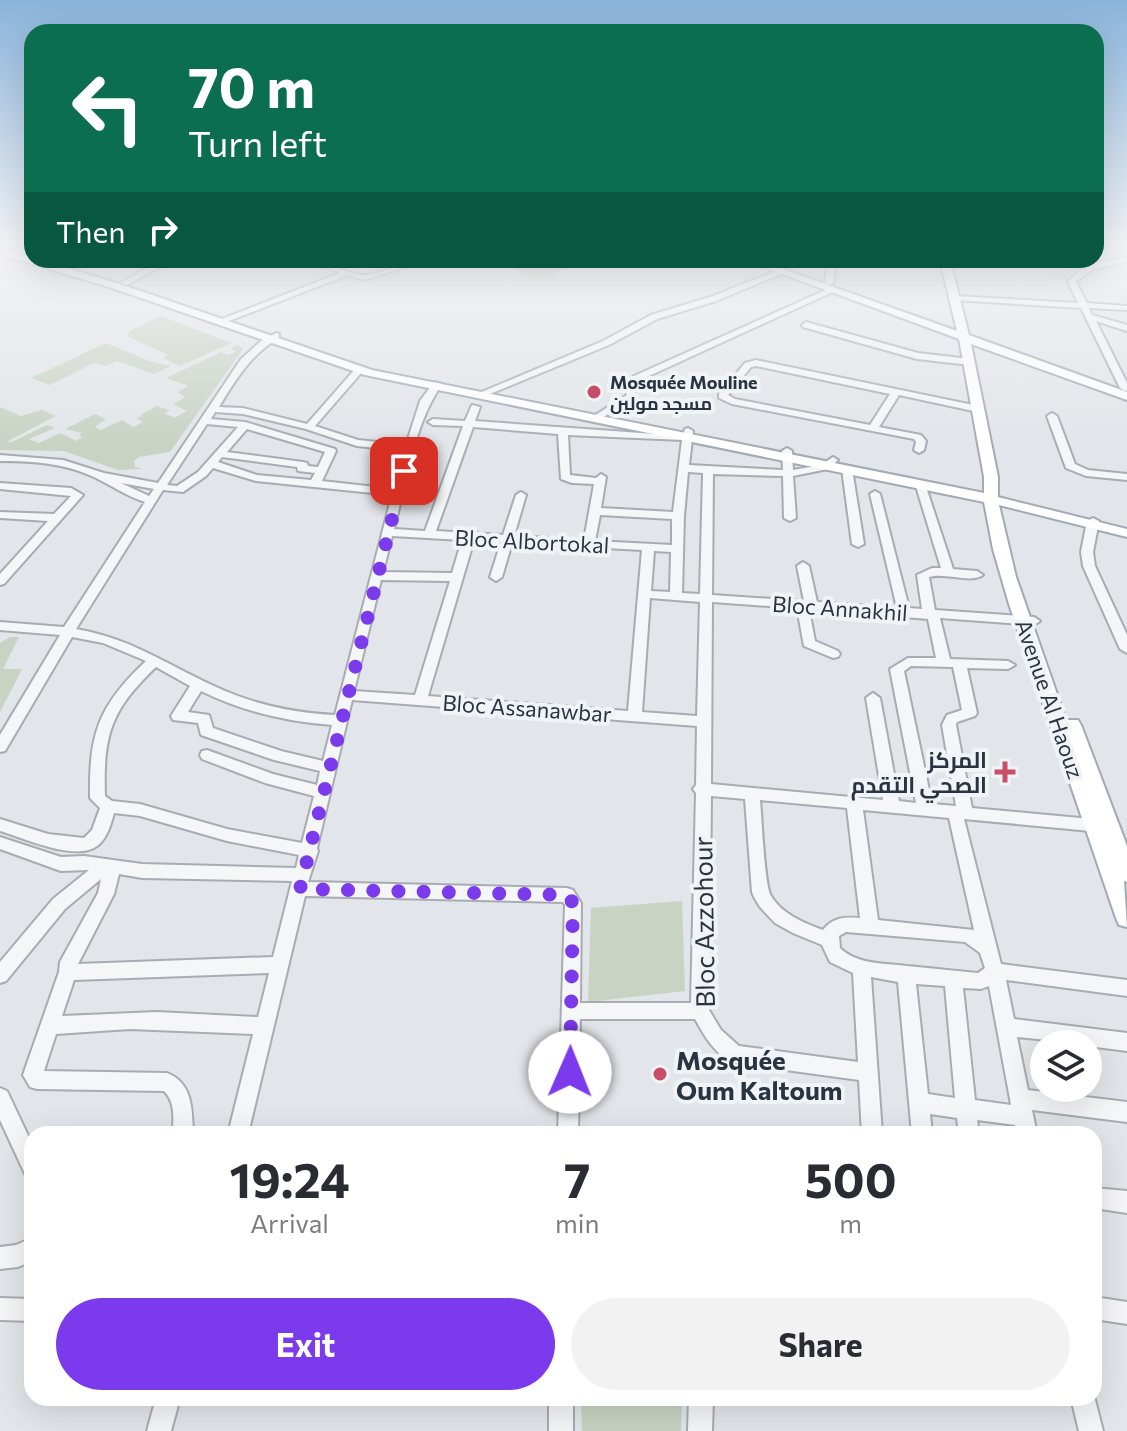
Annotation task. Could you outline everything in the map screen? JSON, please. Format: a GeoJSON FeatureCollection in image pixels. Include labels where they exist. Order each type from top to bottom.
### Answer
{"type":"FeatureCollection","features":[{"type":"Feature","properties":{"kind":"main road"},"geometry":{"type":"LineString","coordinates":[[200,313],[222,320]]}},
{"type":"Feature","properties":{"kind":"main road"},"geometry":{"type":"LineString","coordinates":[[203,313],[359,370],[436,386]]}},
{"type":"Feature","properties":{"kind":"main road"},"geometry":{"type":"LineString","coordinates":[[905,313],[1126,391]]}},
{"type":"Feature","properties":{"kind":"main road"},"geometry":{"type":"LineString","coordinates":[[913,313],[1002,351],[1126,391]]}},
{"type":"Feature","properties":{"kind":"main road"},"geometry":{"type":"LineString","coordinates":[[929,318],[958,315]]}},
{"type":"Feature","properties":{"kind":"main road","name":"Avenue Al Haouz"},"geometry":{"type":"LineString","coordinates":[[958,315],[991,477],[1028,621],[1102,826],[1127,918]]}},
{"type":"Feature","properties":{"kind":"main road"},"geometry":{"type":"LineString","coordinates":[[273,338],[479,399],[596,417],[831,462],[996,497],[1127,531]]}},
{"type":"Feature","properties":{"kind":"main road"},"geometry":{"type":"LineString","coordinates":[[969,358],[1002,351]]}},
{"type":"Feature","properties":{"kind":"main road"},"geometry":{"type":"LineString","coordinates":[[688,434],[710,442],[787,454]]}},
{"type":"Feature","properties":{"kind":"main road"},"geometry":{"type":"LineString","coordinates":[[685,452],[695,445],[710,442]]}},
{"type":"Feature","properties":{"kind":"main road"},"geometry":{"type":"LineString","coordinates":[[831,462],[847,469],[996,497],[1040,511],[1093,522]]}},
{"type":"Feature","properties":{"kind":"main road"},"geometry":{"type":"LineString","coordinates":[[1014,518],[1040,511]]}},
{"type":"Feature","properties":{"kind":"main road","name":"Avenue Al Haouz"},"geometry":{"type":"LineString","coordinates":[[1102,826],[1127,873]]}},
{"type":"Feature","properties":{"kind":"street"},"geometry":{"type":"LineString","coordinates":[[222,320],[241,313]]}},
{"type":"Feature","properties":{"kind":"street"},"geometry":{"type":"LineString","coordinates":[[429,535],[479,399],[668,313]]}},
{"type":"Feature","properties":{"kind":"street"},"geometry":{"type":"LineString","coordinates":[[596,417],[632,396],[629,385],[637,378],[775,313]]}},
{"type":"Feature","properties":{"kind":"street"},"geometry":{"type":"LineString","coordinates":[[1086,313],[1126,391]]}},
{"type":"Feature","properties":{"kind":"street"},"geometry":{"type":"LineString","coordinates":[[1088,316],[1127,328]]}},
{"type":"Feature","properties":{"kind":"street"},"geometry":{"type":"LineString","coordinates":[[806,325],[917,356],[969,358]]}},
{"type":"Feature","properties":{"kind":"street"},"geometry":{"type":"LineString","coordinates":[[0,747],[65,632],[158,487],[252,353],[273,338]]}},
{"type":"Feature","properties":{"kind":"street"},"geometry":{"type":"LineString","coordinates":[[919,450],[921,441],[917,437],[732,401],[722,396],[748,365],[756,363],[978,409]]}},
{"type":"Feature","properties":{"kind":"street"},"geometry":{"type":"LineString","coordinates":[[309,427],[359,370]]}},
{"type":"Feature","properties":{"kind":"street"},"geometry":{"type":"LineString","coordinates":[[240,1126],[376,576],[425,401],[436,386]]}},
{"type":"Feature","properties":{"kind":"street"},"geometry":{"type":"LineString","coordinates":[[873,428],[896,392]]}},
{"type":"Feature","properties":{"kind":"street"},"geometry":{"type":"LineString","coordinates":[[213,409],[243,411],[309,427],[357,443],[410,449]]}},
{"type":"Feature","properties":{"kind":"street"},"geometry":{"type":"LineString","coordinates":[[1052,416],[1070,466],[1086,473],[1127,477]]}},
{"type":"Feature","properties":{"kind":"street"},"geometry":{"type":"LineString","coordinates":[[205,421],[245,425],[331,451],[315,483]]}},
{"type":"Feature","properties":{"kind":"street"},"geometry":{"type":"LineString","coordinates":[[433,422],[629,437],[688,434],[678,516],[676,596]]}},
{"type":"Feature","properties":{"kind":"street"},"geometry":{"type":"LineString","coordinates":[[101,476],[179,490],[212,464],[245,425]]}},
{"type":"Feature","properties":{"kind":"street"},"geometry":{"type":"LineString","coordinates":[[563,430],[565,477],[572,480],[601,479],[589,545]]}},
{"type":"Feature","properties":{"kind":"street"},"geometry":{"type":"LineString","coordinates":[[220,454],[303,465],[302,469],[321,471]]}},
{"type":"Feature","properties":{"kind":"street"},"geometry":{"type":"LineString","coordinates":[[787,454],[790,518]]}},
{"type":"Feature","properties":{"kind":"street"},"geometry":{"type":"LineString","coordinates":[[0,458],[58,461],[101,476],[130,493],[150,500]]}},
{"type":"Feature","properties":{"kind":"street"},"geometry":{"type":"LineString","coordinates":[[683,468],[787,473],[821,470],[831,462]]}},
{"type":"Feature","properties":{"kind":"street"},"geometry":{"type":"LineString","coordinates":[[212,464],[256,478],[399,493]]}},
{"type":"Feature","properties":{"kind":"street"},"geometry":{"type":"LineString","coordinates":[[847,469],[858,544]]}},
{"type":"Feature","properties":{"kind":"street"},"geometry":{"type":"LineString","coordinates":[[125,479],[171,470]]}},
{"type":"Feature","properties":{"kind":"street","name":"Bloc Azzohour"},"geometry":{"type":"LineString","coordinates":[[708,470],[700,1011],[714,1036],[735,1054],[866,1072]]}},
{"type":"Feature","properties":{"kind":"street"},"geometry":{"type":"LineString","coordinates":[[920,483],[948,572]]}},
{"type":"Feature","properties":{"kind":"street"},"geometry":{"type":"LineString","coordinates":[[0,486],[77,493],[77,497],[0,581]]}},
{"type":"Feature","properties":{"kind":"street"},"geometry":{"type":"LineString","coordinates":[[875,494],[904,612]]}},
{"type":"Feature","properties":{"kind":"street"},"geometry":{"type":"LineString","coordinates":[[496,577],[521,495]]}},
{"type":"Feature","properties":{"kind":"street"},"geometry":{"type":"LineString","coordinates":[[594,511],[678,516]]}},
{"type":"Feature","properties":{"kind":"street"},"geometry":{"type":"LineString","coordinates":[[0,515],[58,518]]}},
{"type":"Feature","properties":{"kind":"street"},"geometry":{"type":"LineString","coordinates":[[1093,522],[1087,552],[1089,566],[1127,649]]}},
{"type":"Feature","properties":{"kind":"street","name":"Bloc Albortokal"},"geometry":{"type":"LineString","coordinates":[[388,532],[676,549]]}},
{"type":"Feature","properties":{"kind":"street","name":"Bloc Assanawbar"},"geometry":{"type":"LineString","coordinates":[[420,701],[469,537]]}},
{"type":"Feature","properties":{"kind":"street","name":"Bloc Assanawbar"},"geometry":{"type":"LineString","coordinates":[[635,715],[648,548]]}},
{"type":"Feature","properties":{"kind":"street"},"geometry":{"type":"LineString","coordinates":[[803,566],[809,643],[833,654]]}},
{"type":"Feature","properties":{"kind":"street"},"geometry":{"type":"LineString","coordinates":[[977,575],[948,572],[927,572],[923,575],[931,615],[970,713],[952,719],[949,725],[960,812],[1023,1116]]}},
{"type":"Feature","properties":{"kind":"street"},"geometry":{"type":"LineString","coordinates":[[376,576],[457,577]]}},
{"type":"Feature","properties":{"kind":"street","name":"Bloc Annakhil"},"geometry":{"type":"LineString","coordinates":[[645,594],[1028,621]]}},
{"type":"Feature","properties":{"kind":"street"},"geometry":{"type":"LineString","coordinates":[[0,626],[65,632],[122,645],[198,685],[273,713],[342,720]]}},
{"type":"Feature","properties":{"kind":"street"},"geometry":{"type":"LineString","coordinates":[[154,661],[126,686],[108,715],[97,745],[98,798],[108,806],[140,810],[227,835],[310,851]]}},
{"type":"Feature","properties":{"kind":"street"},"geometry":{"type":"LineString","coordinates":[[925,809],[897,669],[908,662],[1008,665]]}},
{"type":"Feature","properties":{"kind":"street"},"geometry":{"type":"LineString","coordinates":[[198,685],[178,716],[204,719],[206,731],[250,747],[330,768]]}},
{"type":"Feature","properties":{"kind":"street","name":"Bloc Assanawbar"},"geometry":{"type":"LineString","coordinates":[[347,695],[704,721]]}},
{"type":"Feature","properties":{"kind":"street"},"geometry":{"type":"LineString","coordinates":[[873,698],[892,806]]}},
{"type":"Feature","properties":{"kind":"street"},"geometry":{"type":"LineString","coordinates":[[207,755],[270,779],[324,793]]}},
{"type":"Feature","properties":{"kind":"street"},"geometry":{"type":"LineString","coordinates":[[701,789],[1102,826]]}},
{"type":"Feature","properties":{"kind":"street"},"geometry":{"type":"LineString","coordinates":[[752,794],[760,892],[766,905],[785,923],[830,940]]}},
{"type":"Feature","properties":{"kind":"street"},"geometry":{"type":"LineString","coordinates":[[854,803],[870,927]]}},
{"type":"Feature","properties":{"kind":"street"},"geometry":{"type":"LineString","coordinates":[[0,825],[66,845],[85,846],[92,843],[101,831],[108,806]]}},
{"type":"Feature","properties":{"kind":"street"},"geometry":{"type":"LineString","coordinates":[[0,843],[61,864],[84,863],[108,868],[302,882],[567,895],[573,903],[568,1126]]}},
{"type":"Feature","properties":{"kind":"street"},"geometry":{"type":"LineString","coordinates":[[108,868],[106,894],[69,962],[33,1069],[37,1080],[167,1082],[179,1089],[183,1126]]}},
{"type":"Feature","properties":{"kind":"street"},"geometry":{"type":"LineString","coordinates":[[0,975],[59,904],[108,868]]}},
{"type":"Feature","properties":{"kind":"street"},"geometry":{"type":"LineString","coordinates":[[987,948],[968,935],[843,924],[834,927],[830,940],[831,950],[838,958],[861,967],[981,981],[995,971],[1127,988]]}},
{"type":"Feature","properties":{"kind":"street"},"geometry":{"type":"LineString","coordinates":[[68,972],[281,965]]}},
{"type":"Feature","properties":{"kind":"street"},"geometry":{"type":"LineString","coordinates":[[861,967],[871,1126]]}},
{"type":"Feature","properties":{"kind":"street"},"geometry":{"type":"LineString","coordinates":[[906,973],[921,1126]]}},
{"type":"Feature","properties":{"kind":"street"},"geometry":{"type":"LineString","coordinates":[[953,979],[968,1126]]}},
{"type":"Feature","properties":{"kind":"street"},"geometry":{"type":"LineString","coordinates":[[571,1011],[700,1011]]}},
{"type":"Feature","properties":{"kind":"street"},"geometry":{"type":"LineString","coordinates":[[48,1026],[95,1021],[177,1020],[266,1026]]}},
{"type":"Feature","properties":{"kind":"street"},"geometry":{"type":"LineString","coordinates":[[1006,1027],[1127,1042]]}},
{"type":"Feature","properties":{"kind":"street"},"geometry":{"type":"LineString","coordinates":[[0,1098],[24,1150]]}},
{"type":"Feature","properties":{"kind":"street"},"geometry":{"type":"LineString","coordinates":[[919,1103],[1023,1116],[1127,1112]]}},
{"type":"Feature","properties":{"kind":"street"},"geometry":{"type":"LineString","coordinates":[[1102,1199],[1127,1202]]}},
{"type":"Feature","properties":{"kind":"street"},"geometry":{"type":"LineString","coordinates":[[0,1258],[24,1253]]}},
{"type":"Feature","properties":{"kind":"street"},"geometry":{"type":"LineString","coordinates":[[0,1309],[24,1310]]}},
{"type":"Feature","properties":{"kind":"street"},"geometry":{"type":"LineString","coordinates":[[1102,1309],[1127,1313]]}},
{"type":"Feature","properties":{"kind":"street"},"geometry":{"type":"LineString","coordinates":[[159,1431],[166,1406]]}},
{"type":"Feature","properties":{"kind":"street"},"geometry":{"type":"LineString","coordinates":[[561,1406],[561,1431]]}},
{"type":"Feature","properties":{"kind":"street"},"geometry":{"type":"LineString","coordinates":[[700,1431],[701,1406]]}},
{"type":"Feature","properties":{"kind":"street"},"geometry":{"type":"LineString","coordinates":[[1085,1406],[1091,1431]]}},
{"type":"Feature","properties":{"kind":"green space"},"geometry":{"type":"Polygon","coordinates":[[[161,316],[231,343],[180,366],[163,358],[168,355],[127,336],[130,331],[161,316]]]}},
{"type":"Feature","properties":{"kind":"green space"},"geometry":{"type":"Polygon","coordinates":[[[106,343],[152,362],[171,366],[154,374],[117,361],[105,366],[94,363],[50,385],[31,378],[106,343]]]}},
{"type":"Feature","properties":{"kind":"green space"},"geometry":{"type":"Polygon","coordinates":[[[238,345],[243,349],[170,452],[139,457],[134,461],[135,467],[142,469],[118,470],[64,451],[0,450],[0,407],[21,416],[42,410],[56,416],[8,441],[10,443],[47,425],[55,428],[29,439],[39,443],[60,433],[76,441],[82,433],[65,429],[95,414],[106,419],[95,427],[101,430],[122,420],[133,427],[143,422],[136,418],[157,406],[169,410],[165,413],[174,418],[187,411],[173,404],[185,397],[178,392],[188,386],[166,378],[221,352],[229,355],[236,352],[231,348],[238,345]]]}},
{"type":"Feature","properties":{"kind":"green space"},"geometry":{"type":"Polygon","coordinates":[[[10,637],[19,637],[3,669],[22,669],[0,712],[0,643],[10,637]]]}},
{"type":"Feature","properties":{"kind":"green space"},"geometry":{"type":"Polygon","coordinates":[[[682,901],[685,991],[588,1002],[591,908],[682,901]]]}},
{"type":"Feature","properties":{"kind":"green space"},"geometry":{"type":"Polygon","coordinates":[[[581,1406],[682,1406],[681,1431],[582,1431],[581,1406]]]}},
{"type":"Feature","properties":{"kind":"place","name":"Mosquée Mouline مسجد مولين"},"geometry":{"type":"Point","coordinates":[594,392]}},
{"type":"Feature","properties":{"kind":"place","name":"المركز الصحي التقدم"},"geometry":{"type":"Point","coordinates":[1005,772]}},
{"type":"Feature","properties":{"kind":"place","name":"Mosquée Oum Kaltoum"},"geometry":{"type":"Point","coordinates":[660,1074]}},
{"type":"Feature","properties":{"kind":"route"},"geometry":{"type":"LineString","coordinates":[[404,471],[300,889],[567,895],[573,903],[570,1072]]}}]}
